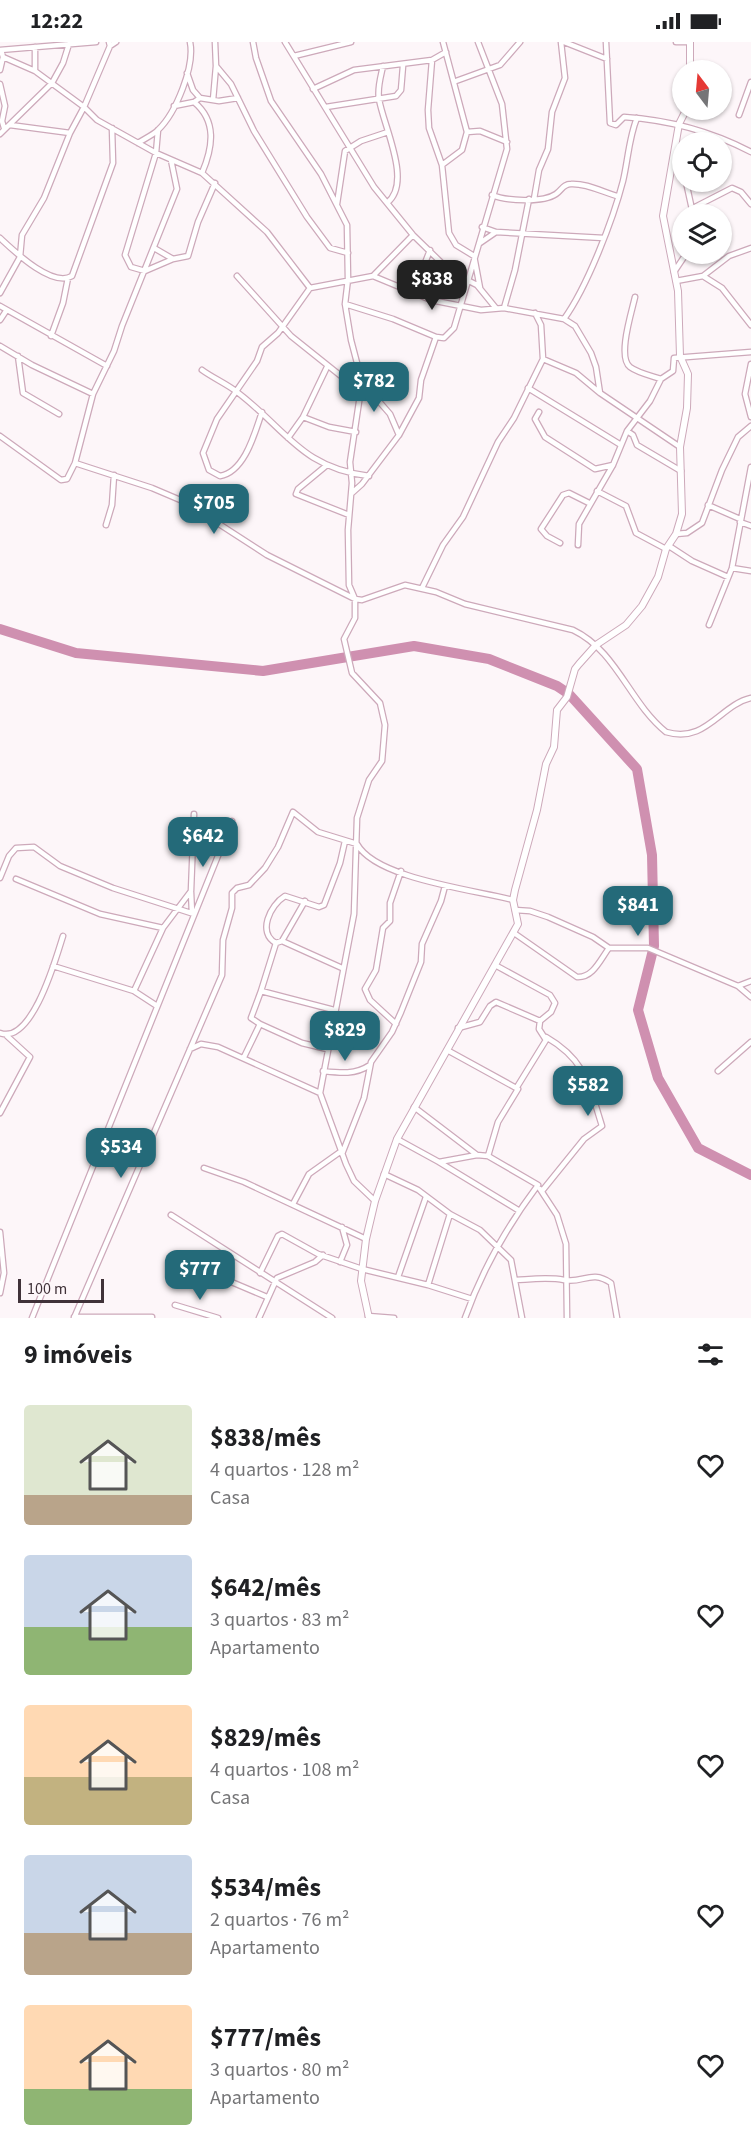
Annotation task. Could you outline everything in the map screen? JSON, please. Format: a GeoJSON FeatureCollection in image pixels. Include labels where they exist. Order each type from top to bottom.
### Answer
{"type":"FeatureCollection","features":[{"type":"Feature","properties":{"kind":"street"},"geometry":{"type":"LineString","coordinates":[[22,42],[24,48]]}},
{"type":"Feature","properties":{"kind":"street"},"geometry":{"type":"LineString","coordinates":[[0,70],[3,57],[0,50],[96,42]]}},
{"type":"Feature","properties":{"kind":"street"},"geometry":{"type":"LineString","coordinates":[[0,293],[20,257],[22,236],[44,198],[110,44],[116,42]]}},
{"type":"Feature","properties":{"kind":"street"},"geometry":{"type":"LineString","coordinates":[[138,143],[158,130],[174,106],[187,73],[191,54],[190,42]]}},
{"type":"Feature","properties":{"kind":"street"},"geometry":{"type":"LineString","coordinates":[[213,100],[216,66],[215,42]]}},
{"type":"Feature","properties":{"kind":"street"},"geometry":{"type":"LineString","coordinates":[[253,42],[256,58],[272,101],[326,182],[347,225],[348,279],[345,304],[351,340],[362,382],[350,462],[352,493],[349,515],[349,585],[355,599],[355,618],[344,639],[352,673],[380,704],[385,724],[382,761],[369,780],[357,818],[354,914],[320,1093],[341,1154],[354,1181],[375,1201]]}},
{"type":"Feature","properties":{"kind":"street"},"geometry":{"type":"LineString","coordinates":[[285,42],[387,203],[413,235],[451,272],[480,288],[495,308]]}},
{"type":"Feature","properties":{"kind":"street"},"geometry":{"type":"LineString","coordinates":[[294,56],[351,42]]}},
{"type":"Feature","properties":{"kind":"street"},"geometry":{"type":"LineString","coordinates":[[442,165],[462,150],[467,132],[456,81],[443,42]]}},
{"type":"Feature","properties":{"kind":"street"},"geometry":{"type":"LineString","coordinates":[[345,304],[393,319],[436,337],[444,338],[450,334],[480,243],[482,227],[508,142],[502,104],[487,71],[478,42]]}},
{"type":"Feature","properties":{"kind":"street"},"geometry":{"type":"LineString","coordinates":[[456,81],[500,65],[520,42]]}},
{"type":"Feature","properties":{"kind":"street"},"geometry":{"type":"LineString","coordinates":[[504,308],[540,166],[548,149],[555,99],[565,78],[562,42],[607,59]]}},
{"type":"Feature","properties":{"kind":"street"},"geometry":{"type":"LineString","coordinates":[[606,42],[610,123],[616,125],[624,117],[679,124],[712,134],[751,152]]}},
{"type":"Feature","properties":{"kind":"street"},"geometry":{"type":"LineString","coordinates":[[676,42],[690,42],[690,60]]}},
{"type":"Feature","properties":{"kind":"street"},"geometry":{"type":"LineString","coordinates":[[0,134],[52,83],[63,63],[69,44]]}},
{"type":"Feature","properties":{"kind":"street"},"geometry":{"type":"LineString","coordinates":[[35,47],[35,71]]}},
{"type":"Feature","properties":{"kind":"street"},"geometry":{"type":"LineString","coordinates":[[313,89],[354,70],[403,66],[432,60],[446,52]]}},
{"type":"Feature","properties":{"kind":"street"},"geometry":{"type":"LineString","coordinates":[[3,57],[35,71],[84,107],[93,117],[112,128],[156,153],[202,172],[267,232],[310,288]]}},
{"type":"Feature","properties":{"kind":"street"},"geometry":{"type":"LineString","coordinates":[[432,60],[429,128],[442,165],[449,233],[456,245],[474,256],[480,288]]}},
{"type":"Feature","properties":{"kind":"street"},"geometry":{"type":"LineString","coordinates":[[216,66],[238,98],[254,130],[317,233],[330,248],[348,253]]}},
{"type":"Feature","properties":{"kind":"street"},"geometry":{"type":"LineString","coordinates":[[383,66],[379,100],[394,151],[397,185],[396,194],[387,203]]}},
{"type":"Feature","properties":{"kind":"street"},"geometry":{"type":"LineString","coordinates":[[326,107],[379,100],[400,93],[403,66]]}},
{"type":"Feature","properties":{"kind":"street"},"geometry":{"type":"LineString","coordinates":[[187,73],[193,90],[200,98],[213,100],[238,98]]}},
{"type":"Feature","properties":{"kind":"street"},"geometry":{"type":"LineString","coordinates":[[739,115],[751,82]]}},
{"type":"Feature","properties":{"kind":"street"},"geometry":{"type":"LineString","coordinates":[[0,84],[5,106],[2,121],[4,128]]}},
{"type":"Feature","properties":{"kind":"street"},"geometry":{"type":"LineString","coordinates":[[174,106],[194,102],[200,98]]}},
{"type":"Feature","properties":{"kind":"street"},"geometry":{"type":"LineString","coordinates":[[194,102],[206,113],[213,131],[202,172]]}},
{"type":"Feature","properties":{"kind":"street"},"geometry":{"type":"LineString","coordinates":[[624,117],[632,129]]}},
{"type":"Feature","properties":{"kind":"street"},"geometry":{"type":"LineString","coordinates":[[564,319],[604,238],[628,160],[632,129],[637,118]]}},
{"type":"Feature","properties":{"kind":"street"},"geometry":{"type":"LineString","coordinates":[[678,132],[681,120]]}},
{"type":"Feature","properties":{"kind":"street"},"geometry":{"type":"LineString","coordinates":[[10,125],[70,133]]}},
{"type":"Feature","properties":{"kind":"street"},"geometry":{"type":"LineString","coordinates":[[51,336],[63,303],[68,278],[75,270],[93,213],[113,163],[112,128]]}},
{"type":"Feature","properties":{"kind":"street"},"geometry":{"type":"LineString","coordinates":[[158,130],[156,153],[125,250],[128,264],[145,271],[173,259],[188,256],[198,222],[215,183]]}},
{"type":"Feature","properties":{"kind":"street"},"geometry":{"type":"LineString","coordinates":[[467,132],[480,131],[508,142]]}},
{"type":"Feature","properties":{"kind":"street"},"geometry":{"type":"LineString","coordinates":[[338,204],[343,153],[351,146],[388,132]]}},
{"type":"Feature","properties":{"kind":"street"},"geometry":{"type":"LineString","coordinates":[[0,436],[61,480],[67,479],[75,463],[93,394],[107,366],[177,189],[171,160]]}},
{"type":"Feature","properties":{"kind":"street"},"geometry":{"type":"LineString","coordinates":[[394,1318],[368,1317],[361,1290],[366,1239],[384,1174],[397,1139],[414,1107],[518,924],[513,900],[537,810],[546,764],[554,747],[557,710],[568,694],[575,669],[596,645],[634,617],[658,577],[668,547],[676,534],[683,502],[680,447],[688,374],[680,356],[676,281],[663,216],[663,203],[672,169]]}},
{"type":"Feature","properties":{"kind":"street"},"geometry":{"type":"LineString","coordinates":[[326,182],[339,177]]}},
{"type":"Feature","properties":{"kind":"street"},"geometry":{"type":"LineString","coordinates":[[492,195],[501,200],[531,199],[555,194],[561,188],[572,184],[617,196]]}},
{"type":"Feature","properties":{"kind":"street"},"geometry":{"type":"LineString","coordinates":[[701,204],[732,188],[741,192],[751,204]]}},
{"type":"Feature","properties":{"kind":"street"},"geometry":{"type":"LineString","coordinates":[[482,227],[496,232],[604,238]]}},
{"type":"Feature","properties":{"kind":"street"},"geometry":{"type":"LineString","coordinates":[[480,243],[496,232]]}},
{"type":"Feature","properties":{"kind":"street"},"geometry":{"type":"LineString","coordinates":[[373,276],[413,235]]}},
{"type":"Feature","properties":{"kind":"street"},"geometry":{"type":"LineString","coordinates":[[0,238],[20,257],[54,278],[68,278]]}},
{"type":"Feature","properties":{"kind":"street"},"geometry":{"type":"LineString","coordinates":[[154,248],[173,259]]}},
{"type":"Feature","properties":{"kind":"street"},"geometry":{"type":"LineString","coordinates":[[676,281],[703,276],[729,256],[751,248]]}},
{"type":"Feature","properties":{"kind":"street"},"geometry":{"type":"LineString","coordinates":[[414,291],[430,250]]}},
{"type":"Feature","properties":{"kind":"street"},"geometry":{"type":"LineString","coordinates":[[674,272],[679,264]]}},
{"type":"Feature","properties":{"kind":"street"},"geometry":{"type":"LineString","coordinates":[[237,276],[282,326],[327,367],[361,392]]}},
{"type":"Feature","properties":{"kind":"street"},"geometry":{"type":"LineString","coordinates":[[262,412],[251,443],[235,467],[220,476],[208,470],[203,460],[204,448],[217,419],[257,361],[262,347],[274,338],[310,288],[373,276],[414,291],[431,300],[461,304],[481,310],[504,308],[547,314],[564,319],[575,326],[591,353],[596,367],[600,393]]}},
{"type":"Feature","properties":{"kind":"street"},"geometry":{"type":"LineString","coordinates":[[703,276],[722,288],[751,325]]}},
{"type":"Feature","properties":{"kind":"street"},"geometry":{"type":"LineString","coordinates":[[635,297],[625,344],[626,363],[631,368],[661,380]]}},
{"type":"Feature","properties":{"kind":"street"},"geometry":{"type":"LineString","coordinates":[[0,306],[107,366]]}},
{"type":"Feature","properties":{"kind":"street"},"geometry":{"type":"LineString","coordinates":[[0,320],[6,310]]}},
{"type":"Feature","properties":{"kind":"street"},"geometry":{"type":"LineString","coordinates":[[422,588],[443,545],[463,518],[498,442],[514,418],[543,359],[541,325],[535,313]]}},
{"type":"Feature","properties":{"kind":"street"},"geometry":{"type":"LineString","coordinates":[[541,325],[547,314]]}},
{"type":"Feature","properties":{"kind":"street"},"geometry":{"type":"LineString","coordinates":[[352,493],[369,476],[399,435],[419,398],[421,380],[436,337]]}},
{"type":"Feature","properties":{"kind":"street"},"geometry":{"type":"LineString","coordinates":[[0,346],[32,365],[93,394]]}},
{"type":"Feature","properties":{"kind":"street"},"geometry":{"type":"LineString","coordinates":[[578,545],[579,524],[613,465],[627,431],[650,401],[661,380],[673,371],[674,358],[751,351]]}},
{"type":"Feature","properties":{"kind":"street"},"geometry":{"type":"LineString","coordinates":[[18,356],[23,393],[59,414]]}},
{"type":"Feature","properties":{"kind":"street"},"geometry":{"type":"LineString","coordinates":[[543,359],[576,373],[600,393],[680,447]]}},
{"type":"Feature","properties":{"kind":"street"},"geometry":{"type":"LineString","coordinates":[[751,363],[744,394],[751,417]]}},
{"type":"Feature","properties":{"kind":"street"},"geometry":{"type":"LineString","coordinates":[[288,438],[303,417],[327,367]]}},
{"type":"Feature","properties":{"kind":"street"},"geometry":{"type":"LineString","coordinates":[[202,370],[236,391],[262,412],[310,458],[352,474],[369,476]]}},
{"type":"Feature","properties":{"kind":"street"},"geometry":{"type":"LineString","coordinates":[[362,382],[390,414],[399,435]]}},
{"type":"Feature","properties":{"kind":"street"},"geometry":{"type":"LineString","coordinates":[[528,388],[621,445]]}},
{"type":"Feature","properties":{"kind":"street"},"geometry":{"type":"LineString","coordinates":[[539,412],[535,418],[544,435],[595,470],[603,483]]}},
{"type":"Feature","properties":{"kind":"street"},"geometry":{"type":"LineString","coordinates":[[303,417],[329,427],[356,432]]}},
{"type":"Feature","properties":{"kind":"street"},"geometry":{"type":"LineString","coordinates":[[676,534],[683,535],[698,527],[738,437],[751,427]]}},
{"type":"Feature","properties":{"kind":"street"},"geometry":{"type":"LineString","coordinates":[[627,431],[633,435],[637,445],[681,471]]}},
{"type":"Feature","properties":{"kind":"street"},"geometry":{"type":"LineString","coordinates":[[75,463],[185,502],[267,555],[355,599],[362,600],[402,585],[422,588],[465,604],[564,627],[588,638],[612,661],[637,700],[660,727],[669,733],[696,732],[733,709],[741,700],[751,698]]}},
{"type":"Feature","properties":{"kind":"street"},"geometry":{"type":"LineString","coordinates":[[327,465],[298,489],[296,494],[349,515]]}},
{"type":"Feature","properties":{"kind":"street"},"geometry":{"type":"LineString","coordinates":[[595,470],[613,465]]}},
{"type":"Feature","properties":{"kind":"street"},"geometry":{"type":"LineString","coordinates":[[709,625],[732,568],[751,467]]}},
{"type":"Feature","properties":{"kind":"street"},"geometry":{"type":"LineString","coordinates":[[106,525],[112,505],[114,475]]}},
{"type":"Feature","properties":{"kind":"street"},"geometry":{"type":"LineString","coordinates":[[597,491],[626,506],[636,532],[728,577]]}},
{"type":"Feature","properties":{"kind":"street"},"geometry":{"type":"LineString","coordinates":[[560,543],[547,536],[541,529],[563,495],[569,493],[590,503]]}},
{"type":"Feature","properties":{"kind":"street"},"geometry":{"type":"LineString","coordinates":[[708,505],[751,526]]}},
{"type":"Feature","properties":{"kind":"street"},"geometry":{"type":"LineString","coordinates":[[732,568],[751,571]]}},
{"type":"Feature","properties":{"kind":"street"},"geometry":{"type":"LineString","coordinates":[[152,1317],[74,1318],[222,975],[223,940],[234,890],[249,885],[265,868],[278,847],[293,813],[296,813],[308,826],[357,844],[362,853],[371,859],[422,881],[513,900]]}},
{"type":"Feature","properties":{"kind":"street"},"geometry":{"type":"LineString","coordinates":[[193,913],[194,814]]}},
{"type":"Feature","properties":{"kind":"street"},"geometry":{"type":"LineString","coordinates":[[32,1318],[158,1006],[193,913],[232,822]]}},
{"type":"Feature","properties":{"kind":"street"},"geometry":{"type":"LineString","coordinates":[[342,968],[268,938],[266,927],[280,900],[285,896],[319,907],[324,905],[340,863],[345,841]]}},
{"type":"Feature","properties":{"kind":"street"},"geometry":{"type":"LineString","coordinates":[[0,878],[11,853],[16,848],[29,846],[60,866],[113,888],[193,913]]}},
{"type":"Feature","properties":{"kind":"street"},"geometry":{"type":"LineString","coordinates":[[396,1024],[369,1000],[365,989],[376,970],[383,928],[390,921],[392,896],[401,871]]}},
{"type":"Feature","properties":{"kind":"street"},"geometry":{"type":"LineString","coordinates":[[16,879],[100,914],[163,928]]}},
{"type":"Feature","properties":{"kind":"street"},"geometry":{"type":"LineString","coordinates":[[293,1204],[309,1174],[341,1154],[364,1098],[370,1065],[396,1024],[422,962],[422,944],[441,901],[445,886]]}},
{"type":"Feature","properties":{"kind":"street"},"geometry":{"type":"LineString","coordinates":[[134,991],[163,928],[176,908],[192,891]]}},
{"type":"Feature","properties":{"kind":"street"},"geometry":{"type":"LineString","coordinates":[[305,901],[279,942],[250,1018],[302,1043],[327,1049]]}},
{"type":"Feature","properties":{"kind":"street"},"geometry":{"type":"LineString","coordinates":[[514,910],[530,911],[548,917],[593,937],[609,948],[648,948],[738,986],[751,997]]}},
{"type":"Feature","properties":{"kind":"street"},"geometry":{"type":"LineString","coordinates":[[514,933],[576,977],[587,976],[592,972],[609,948]]}},
{"type":"Feature","properties":{"kind":"street"},"geometry":{"type":"LineString","coordinates":[[7,1036],[16,1033],[30,1018],[53,966],[63,936]]}},
{"type":"Feature","properties":{"kind":"street"},"geometry":{"type":"LineString","coordinates":[[495,965],[554,999],[554,1007],[540,1021],[539,1029],[567,1052],[582,1069],[593,1091],[602,1126],[584,1139],[542,1191]]}},
{"type":"Feature","properties":{"kind":"street"},"geometry":{"type":"LineString","coordinates":[[53,966],[134,991],[158,1006]]}},
{"type":"Feature","properties":{"kind":"street"},"geometry":{"type":"LineString","coordinates":[[738,986],[751,981]]}},
{"type":"Feature","properties":{"kind":"street"},"geometry":{"type":"LineString","coordinates":[[261,991],[334,1010]]}},
{"type":"Feature","properties":{"kind":"street"},"geometry":{"type":"LineString","coordinates":[[457,1029],[480,1022],[490,1005],[496,1002],[540,1021]]}},
{"type":"Feature","properties":{"kind":"street"},"geometry":{"type":"LineString","coordinates":[[244,1057],[260,1024]]}},
{"type":"Feature","properties":{"kind":"street"},"geometry":{"type":"LineString","coordinates":[[0,1033],[7,1036],[30,1057],[0,1113]]}},
{"type":"Feature","properties":{"kind":"street"},"geometry":{"type":"LineString","coordinates":[[488,1156],[498,1122],[546,1037]]}},
{"type":"Feature","properties":{"kind":"street"},"geometry":{"type":"LineString","coordinates":[[718,1071],[751,1042]]}},
{"type":"Feature","properties":{"kind":"street"},"geometry":{"type":"LineString","coordinates":[[190,1049],[206,1044],[244,1057],[320,1093]]}},
{"type":"Feature","properties":{"kind":"street"},"geometry":{"type":"LineString","coordinates":[[447,1050],[517,1087]]}},
{"type":"Feature","properties":{"kind":"street"},"geometry":{"type":"LineString","coordinates":[[323,1071],[360,1072],[370,1065]]}},
{"type":"Feature","properties":{"kind":"street"},"geometry":{"type":"LineString","coordinates":[[414,1107],[477,1155]]}},
{"type":"Feature","properties":{"kind":"street"},"geometry":{"type":"LineString","coordinates":[[397,1139],[518,1210]]}},
{"type":"Feature","properties":{"kind":"street"},"geometry":{"type":"LineString","coordinates":[[439,1162],[477,1155],[488,1156],[538,1185],[561,1225],[567,1254],[565,1281],[567,1318]]}},
{"type":"Feature","properties":{"kind":"street"},"geometry":{"type":"LineString","coordinates":[[204,1168],[293,1204],[366,1239]]}},
{"type":"Feature","properties":{"kind":"street"},"geometry":{"type":"LineString","coordinates":[[384,1174],[480,1230],[511,1260],[522,1318]]}},
{"type":"Feature","properties":{"kind":"street"},"geometry":{"type":"LineString","coordinates":[[465,1318],[472,1299],[518,1210],[538,1185]]}},
{"type":"Feature","properties":{"kind":"street"},"geometry":{"type":"LineString","coordinates":[[398,1276],[426,1197]]}},
{"type":"Feature","properties":{"kind":"street"},"geometry":{"type":"LineString","coordinates":[[428,1285],[450,1214]]}},
{"type":"Feature","properties":{"kind":"street"},"geometry":{"type":"LineString","coordinates":[[171,1215],[332,1318]]}},
{"type":"Feature","properties":{"kind":"street"},"geometry":{"type":"LineString","coordinates":[[342,1227],[347,1245]]}},
{"type":"Feature","properties":{"kind":"street"},"geometry":{"type":"LineString","coordinates":[[0,1232],[4,1273],[0,1293]]}},
{"type":"Feature","properties":{"kind":"street"},"geometry":{"type":"LineString","coordinates":[[260,1273],[282,1234],[323,1256],[340,1262],[398,1276],[472,1299]]}},
{"type":"Feature","properties":{"kind":"street"},"geometry":{"type":"LineString","coordinates":[[340,1262],[347,1245],[358,1235]]}},
{"type":"Feature","properties":{"kind":"street"},"geometry":{"type":"LineString","coordinates":[[259,1318],[274,1282],[283,1274],[304,1268],[323,1256]]}},
{"type":"Feature","properties":{"kind":"street"},"geometry":{"type":"LineString","coordinates":[[516,1280],[557,1277],[565,1281],[594,1276],[606,1280],[612,1290],[617,1318]]}},
{"type":"Feature","properties":{"kind":"street"},"geometry":{"type":"LineString","coordinates":[[222,1278],[267,1297]]}},
{"type":"Feature","properties":{"kind":"street"},"geometry":{"type":"LineString","coordinates":[[175,1305],[218,1318]]}},
{"type":"Feature","properties":{"kind":"waterway"},"geometry":{"type":"LineString","coordinates":[[0,629],[76,653],[263,671],[414,646],[489,659],[557,686],[569,694],[637,769],[652,855],[654,946],[638,1010],[658,1078],[698,1148],[751,1175]]}}]}
